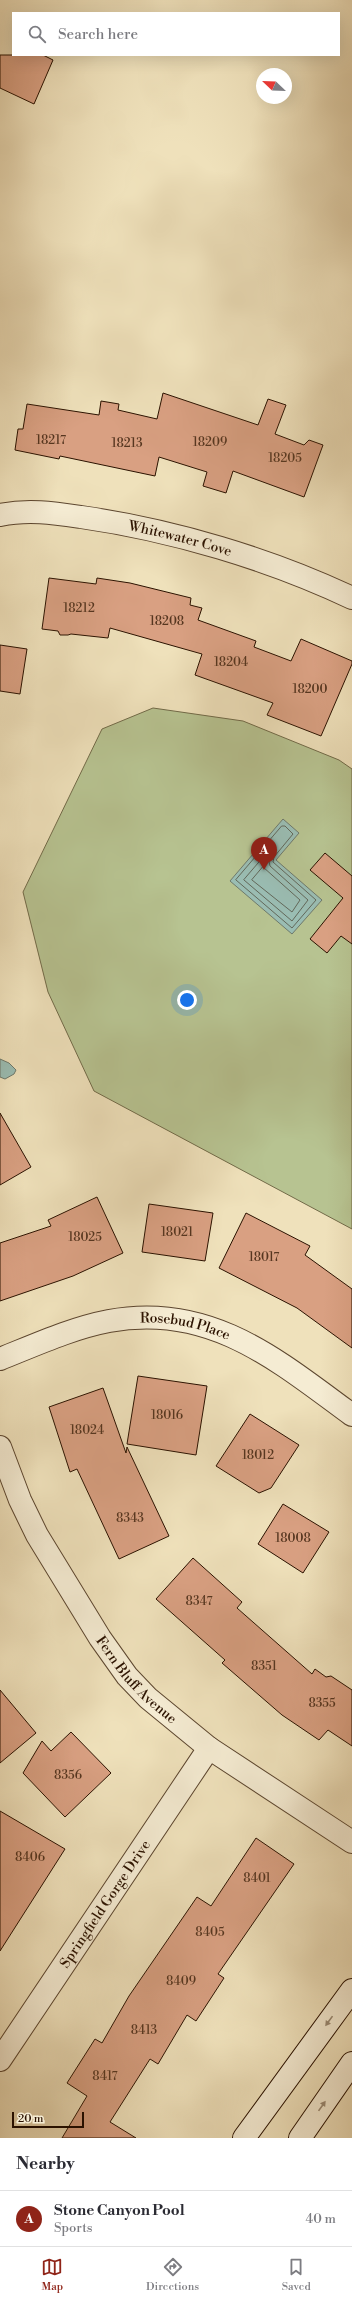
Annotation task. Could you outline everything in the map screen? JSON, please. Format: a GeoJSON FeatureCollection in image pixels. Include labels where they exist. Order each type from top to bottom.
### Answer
{"type":"FeatureCollection","features":[{"type":"Feature","properties":{"kind":"street","name":"Whitewater Cove"},"geometry":{"type":"LineString","coordinates":[[0,515],[20,511],[112,522],[191,540],[266,564],[352,598]]}},
{"type":"Feature","properties":{"kind":"street","name":"Rosebud Place"},"geometry":{"type":"LineString","coordinates":[[0,1359],[53,1338],[108,1321],[143,1318],[178,1320],[212,1327],[248,1343],[285,1366],[352,1415]]}},
{"type":"Feature","properties":{"kind":"street","name":"Fern Bluff Avenue"},"geometry":{"type":"LineString","coordinates":[[0,1447],[20,1500],[37,1535],[100,1638],[127,1676],[148,1698],[209,1748],[352,1842]]}},
{"type":"Feature","properties":{"kind":"street","name":"Springfield Gorge Drive"},"geometry":{"type":"LineString","coordinates":[[0,2060],[209,1748]]}},
{"type":"Feature","properties":{"kind":"street"},"geometry":{"type":"LineString","coordinates":[[244,2138],[352,1990]]}},
{"type":"Feature","properties":{"kind":"street"},"geometry":{"type":"LineString","coordinates":[[300,2138],[352,2063]]}},
{"type":"Feature","properties":{"kind":"green space"},"geometry":{"type":"Polygon","coordinates":[[[153,708],[243,721],[339,760],[352,769],[352,1229],[94,1091],[48,992],[23,892],[102,729],[153,708]]]}},
{"type":"Feature","properties":{"kind":"water"},"geometry":{"type":"Polygon","coordinates":[[[283,819],[299,833],[276,860],[322,900],[292,934],[230,881],[283,819]]]}},
{"type":"Feature","properties":{"kind":"water"},"geometry":{"type":"Polygon","coordinates":[[[0,1059],[9,1063],[16,1070],[14,1074],[5,1079],[0,1077],[0,1059]]]}},
{"type":"Feature","properties":{"kind":"building"},"geometry":{"type":"Polygon","coordinates":[[[0,55],[45,56],[53,60],[34,104],[0,88],[0,55]]]}},
{"type":"Feature","properties":{"kind":"building"},"geometry":{"type":"Polygon","coordinates":[[[163,393],[258,425],[268,399],[286,405],[275,434],[304,445],[309,440],[323,445],[304,497],[233,471],[226,493],[203,486],[207,472],[159,457],[155,476],[60,456],[59,459],[15,450],[18,429],[23,429],[27,404],[99,415],[101,401],[119,404],[118,410],[157,419],[163,393]]]}},
{"type":"Feature","properties":{"kind":"building"},"geometry":{"type":"Polygon","coordinates":[[[49,578],[96,584],[97,578],[130,583],[191,598],[190,605],[202,608],[198,620],[256,641],[254,647],[291,661],[301,639],[352,661],[352,664],[321,736],[267,715],[273,703],[195,675],[202,654],[110,628],[108,638],[71,634],[60,635],[58,631],[42,629],[49,578]]]}},
{"type":"Feature","properties":{"kind":"building"},"geometry":{"type":"Polygon","coordinates":[[[0,645],[27,649],[20,694],[0,691],[0,645]]]}},
{"type":"Feature","properties":{"kind":"building"},"geometry":{"type":"Polygon","coordinates":[[[325,853],[352,876],[352,944],[341,936],[327,953],[310,939],[343,898],[310,870],[325,853]]]}},
{"type":"Feature","properties":{"kind":"building"},"geometry":{"type":"Polygon","coordinates":[[[0,1113],[31,1167],[0,1185],[0,1113]]]}},
{"type":"Feature","properties":{"kind":"building"},"geometry":{"type":"Polygon","coordinates":[[[97,1197],[123,1253],[73,1276],[0,1301],[0,1243],[51,1226],[48,1220],[97,1197]]]}},
{"type":"Feature","properties":{"kind":"building"},"geometry":{"type":"Polygon","coordinates":[[[149,1204],[213,1213],[205,1261],[142,1252],[149,1204]]]}},
{"type":"Feature","properties":{"kind":"building"},"geometry":{"type":"Polygon","coordinates":[[[246,1213],[310,1246],[305,1255],[352,1289],[352,1348],[297,1308],[219,1268],[246,1213]]]}},
{"type":"Feature","properties":{"kind":"building"},"geometry":{"type":"Polygon","coordinates":[[[138,1376],[207,1386],[196,1455],[127,1444],[138,1376]]]}},
{"type":"Feature","properties":{"kind":"building"},"geometry":{"type":"Polygon","coordinates":[[[103,1388],[126,1453],[127,1447],[169,1536],[119,1559],[77,1469],[70,1472],[49,1407],[103,1388]]]}},
{"type":"Feature","properties":{"kind":"building"},"geometry":{"type":"Polygon","coordinates":[[[250,1414],[299,1445],[271,1488],[259,1493],[216,1466],[250,1414]]]}},
{"type":"Feature","properties":{"kind":"building"},"geometry":{"type":"Polygon","coordinates":[[[283,1504],[329,1532],[303,1573],[258,1544],[283,1504]]]}},
{"type":"Feature","properties":{"kind":"building"},"geometry":{"type":"Polygon","coordinates":[[[193,1558],[242,1602],[237,1608],[312,1674],[315,1669],[326,1677],[331,1676],[352,1690],[352,1746],[328,1730],[319,1740],[282,1715],[222,1663],[225,1660],[156,1599],[193,1558]]]}},
{"type":"Feature","properties":{"kind":"building"},"geometry":{"type":"Polygon","coordinates":[[[0,1690],[36,1733],[0,1763],[0,1690]]]}},
{"type":"Feature","properties":{"kind":"building"},"geometry":{"type":"Polygon","coordinates":[[[71,1732],[111,1773],[65,1817],[23,1773],[42,1741],[51,1751],[71,1732]]]}},
{"type":"Feature","properties":{"kind":"building"},"geometry":{"type":"Polygon","coordinates":[[[0,1811],[65,1849],[0,1951],[0,1811]]]}},
{"type":"Feature","properties":{"kind":"building"},"geometry":{"type":"Polygon","coordinates":[[[256,1838],[294,1864],[218,1974],[224,1978],[196,2021],[187,2015],[158,2064],[150,2059],[110,2122],[136,2138],[62,2138],[87,2096],[67,2083],[95,2039],[102,2043],[129,1996],[197,1897],[211,1906],[256,1838]]]}},
{"type":"Feature","properties":{"kind":"place","name":"Stone Canyon Pool"},"geometry":{"type":"Point","coordinates":[264,870]}}]}
